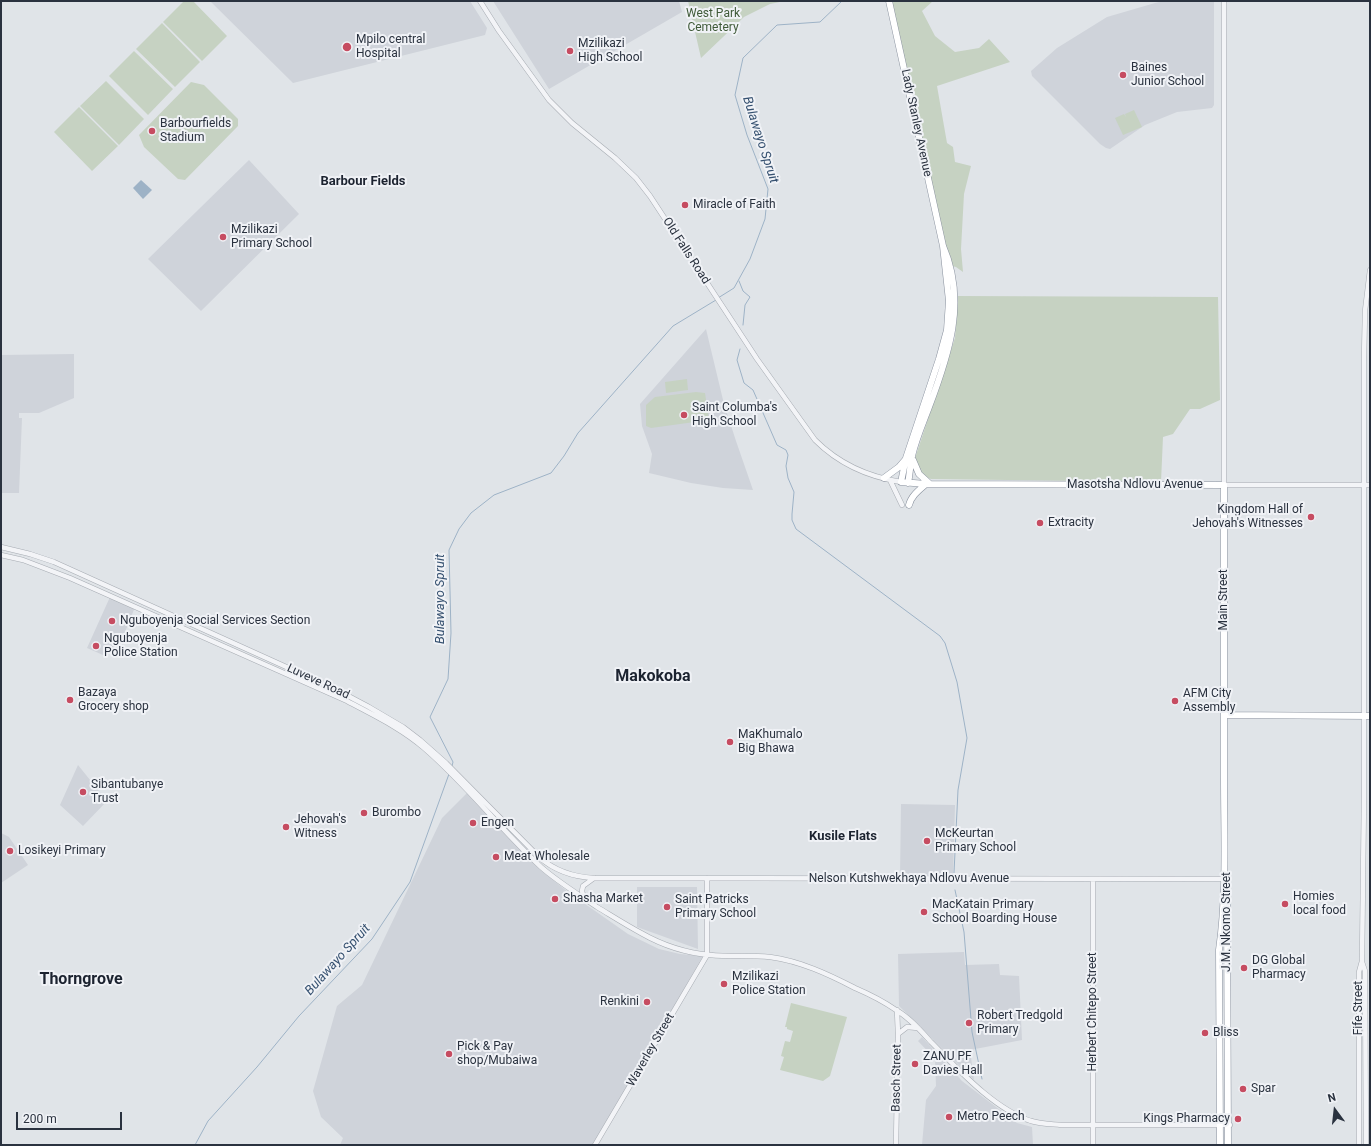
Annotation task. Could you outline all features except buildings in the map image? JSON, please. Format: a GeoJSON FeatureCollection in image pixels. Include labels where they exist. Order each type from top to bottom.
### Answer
{"type":"FeatureCollection","features":[{"type":"Feature","properties":{"kind":"highway","name":"Lady Stanley Avenue"},"geometry":{"type":"LineString","coordinates":[[889,1],[943,246],[948,257],[955,300],[955,317],[944,360],[901,482]]}},
{"type":"Feature","properties":{"kind":"highway","name":"Lady Stanley Avenue"},"geometry":{"type":"LineString","coordinates":[[908,483],[909,457]]}},
{"type":"Feature","properties":{"kind":"highway"},"geometry":{"type":"LineString","coordinates":[[887,479],[909,457],[919,474],[928,484],[914,495],[905,505]]}},
{"type":"Feature","properties":{"kind":"highway","name":"Masotsha Ndlovu Avenue"},"geometry":{"type":"LineString","coordinates":[[901,482],[928,484],[1224,485]]}},
{"type":"Feature","properties":{"kind":"highway","name":"Main Street"},"geometry":{"type":"LineString","coordinates":[[1224,485],[1226,715]]}},
{"type":"Feature","properties":{"kind":"highway"},"geometry":{"type":"LineString","coordinates":[[1226,715],[1367,716]]}},
{"type":"Feature","properties":{"kind":"highway","name":"J.M. Nkomo Street"},"geometry":{"type":"LineString","coordinates":[[1220,1145],[1219,950],[1222,931],[1224,879],[1226,715]]}},
{"type":"Feature","properties":{"kind":"highway","name":"J.M. Nkomo Street"},"geometry":{"type":"LineString","coordinates":[[1226,715],[1228,1145]]}},
{"type":"Feature","properties":{"kind":"street","name":"Old Falls Road"},"geometry":{"type":"LineString","coordinates":[[480,1],[499,31],[549,100],[572,123],[615,158],[643,187],[682,243],[757,359],[815,440],[825,450],[842,461],[865,472],[901,482]]}},
{"type":"Feature","properties":{"kind":"street"},"geometry":{"type":"LineString","coordinates":[[1224,1],[1224,485]]}},
{"type":"Feature","properties":{"kind":"street"},"geometry":{"type":"LineString","coordinates":[[1362,961],[1367,716],[1363,486],[1364,326],[1366,295],[1370,270]]}},
{"type":"Feature","properties":{"kind":"street"},"geometry":{"type":"LineString","coordinates":[[887,479],[905,505]]}},
{"type":"Feature","properties":{"kind":"street","name":"Masotsha Ndlovu Avenue"},"geometry":{"type":"LineString","coordinates":[[1224,485],[1370,485]]}},
{"type":"Feature","properties":{"kind":"street","name":"Luveve Road"},"geometry":{"type":"LineString","coordinates":[[1,547],[54,562],[369,706],[403,727],[446,763],[518,837],[552,868],[584,878],[594,878]]}},
{"type":"Feature","properties":{"kind":"street","name":"Luveve Road"},"geometry":{"type":"LineString","coordinates":[[1,555],[28,562],[70,578],[347,701],[371,714],[412,739],[447,770],[538,864],[566,887],[645,936],[668,945],[707,955],[757,956],[793,962],[842,981],[897,1010],[918,1028],[972,1082],[991,1098],[1028,1120],[1042,1124],[1229,1125]]}},
{"type":"Feature","properties":{"kind":"street"},"geometry":{"type":"LineString","coordinates":[[584,898],[582,891],[583,886],[594,878]]}},
{"type":"Feature","properties":{"kind":"street","name":"Nelson Kutshwekhaya Ndlovu Avenue"},"geometry":{"type":"LineString","coordinates":[[594,878],[1093,880],[1224,879]]}},
{"type":"Feature","properties":{"kind":"street"},"geometry":{"type":"LineString","coordinates":[[707,878],[707,955]]}},
{"type":"Feature","properties":{"kind":"street","name":"Herbert Chitepo Street"},"geometry":{"type":"LineString","coordinates":[[1093,880],[1093,1145]]}},
{"type":"Feature","properties":{"kind":"street","name":"Waverley Street"},"geometry":{"type":"LineString","coordinates":[[595,1145],[707,955]]}},
{"type":"Feature","properties":{"kind":"street","name":"Fife Street"},"geometry":{"type":"LineString","coordinates":[[1359,1145],[1359,972],[1362,961]]}},
{"type":"Feature","properties":{"kind":"street","name":"Fife Street"},"geometry":{"type":"LineString","coordinates":[[1362,961],[1365,971],[1366,1145]]}},
{"type":"Feature","properties":{"kind":"street","name":"Basch Street"},"geometry":{"type":"LineString","coordinates":[[896,1145],[897,1010]]}},
{"type":"Feature","properties":{"kind":"street"},"geometry":{"type":"LineString","coordinates":[[898,1034],[907,1027],[918,1028]]}},
{"type":"Feature","properties":{"kind":"shaded area","name":"Mpilo central Hospital"},"geometry":{"type":"Polygon","coordinates":[[[210,1],[470,1],[487,28],[485,35],[293,83],[210,1]]]}},
{"type":"Feature","properties":{"kind":"shaded area","name":"Mzilikazi High School"},"geometry":{"type":"Polygon","coordinates":[[[493,1],[679,1],[682,12],[549,89],[493,1]]]}},
{"type":"Feature","properties":{"kind":"shaded area","name":"Baines Junior School"},"geometry":{"type":"Polygon","coordinates":[[[1164,1],[1214,1],[1214,105],[1212,108],[1177,112],[1145,125],[1110,149],[1106,148],[1100,144],[1032,76],[1031,71],[1057,48],[1107,17],[1164,1]]]}},
{"type":"Feature","properties":{"kind":"shaded area","name":"Mzilikazi Primary School"},"geometry":{"type":"Polygon","coordinates":[[[249,160],[299,214],[201,311],[148,259],[249,160]]]}},
{"type":"Feature","properties":{"kind":"shaded area","name":"Saint Columba's High School"},"geometry":{"type":"Polygon","coordinates":[[[706,329],[724,404],[753,490],[723,488],[691,483],[649,473],[652,454],[642,426],[640,404],[706,329]]]}},
{"type":"Feature","properties":{"kind":"shaded area"},"geometry":{"type":"Polygon","coordinates":[[[74,354],[74,398],[39,413],[19,413],[19,418],[22,418],[19,493],[1,493],[1,355],[74,354]]]}},
{"type":"Feature","properties":{"kind":"shaded area"},"geometry":{"type":"Polygon","coordinates":[[[110,597],[135,607],[118,650],[108,646],[103,655],[87,648],[110,597]]]}},
{"type":"Feature","properties":{"kind":"shaded area","name":"Sibantubanye Trust"},"geometry":{"type":"Polygon","coordinates":[[[78,765],[107,801],[83,826],[60,805],[78,765]]]}},
{"type":"Feature","properties":{"kind":"shaded area"},"geometry":{"type":"Polygon","coordinates":[[[467,793],[539,869],[568,892],[628,934],[659,949],[680,954],[703,956],[594,1145],[340,1145],[343,1138],[321,1117],[313,1091],[337,1006],[362,985],[442,818],[467,793]]]}},
{"type":"Feature","properties":{"kind":"shaded area","name":"McKeurtan Primary School"},"geometry":{"type":"Polygon","coordinates":[[[901,804],[955,805],[953,877],[900,877],[901,804]]]}},
{"type":"Feature","properties":{"kind":"shaded area","name":"Losikeyi Primary"},"geometry":{"type":"Polygon","coordinates":[[[1,833],[9,837],[28,865],[1,883],[1,833]]]}},
{"type":"Feature","properties":{"kind":"shaded area","name":"Saint Patricks Primary School"},"geometry":{"type":"Polygon","coordinates":[[[637,887],[697,887],[698,949],[637,927],[637,887]]]}},
{"type":"Feature","properties":{"kind":"shaded area","name":"Robert Tredgold Primary"},"geometry":{"type":"Polygon","coordinates":[[[964,952],[965,965],[999,964],[1000,975],[1019,976],[1022,1040],[970,1050],[974,1080],[899,1006],[898,954],[964,952]]]}},
{"type":"Feature","properties":{"kind":"shaded area"},"geometry":{"type":"Polygon","coordinates":[[[922,1037],[962,1081],[1017,1123],[1032,1127],[1033,1145],[922,1145],[926,1100],[936,1086],[935,1059],[918,1041],[922,1037]]]}},
{"type":"Feature","properties":{"kind":"green space"},"geometry":{"type":"Polygon","coordinates":[[[184,1],[193,1],[227,36],[202,61],[163,22],[184,1]]]}},
{"type":"Feature","properties":{"kind":"green space","name":"West Park Cemetery"},"geometry":{"type":"Polygon","coordinates":[[[688,1],[785,1],[770,4],[744,17],[701,58],[688,1]]]}},
{"type":"Feature","properties":{"kind":"green space"},"geometry":{"type":"Polygon","coordinates":[[[892,1],[933,1],[922,11],[935,36],[955,52],[979,48],[989,39],[1010,62],[937,86],[947,143],[953,147],[955,162],[971,166],[964,194],[961,249],[963,272],[952,266],[945,243],[892,1]]]}},
{"type":"Feature","properties":{"kind":"green space"},"geometry":{"type":"Polygon","coordinates":[[[162,23],[200,62],[175,87],[136,49],[162,23]]]}},
{"type":"Feature","properties":{"kind":"green space"},"geometry":{"type":"Polygon","coordinates":[[[134,51],[173,89],[148,115],[109,76],[134,51]]]}},
{"type":"Feature","properties":{"kind":"green space"},"geometry":{"type":"Polygon","coordinates":[[[106,81],[144,119],[119,145],[80,106],[106,81]]]}},
{"type":"Feature","properties":{"kind":"green space"},"geometry":{"type":"Polygon","coordinates":[[[191,82],[204,85],[238,119],[238,126],[185,180],[178,179],[144,147],[139,135],[191,82]]]}},
{"type":"Feature","properties":{"kind":"green space"},"geometry":{"type":"Polygon","coordinates":[[[79,107],[118,146],[92,171],[54,132],[79,107]]]}},
{"type":"Feature","properties":{"kind":"green space"},"geometry":{"type":"Polygon","coordinates":[[[1134,110],[1142,127],[1123,135],[1115,118],[1124,114],[1126,117],[1125,114],[1134,110]]]}},
{"type":"Feature","properties":{"kind":"green space"},"geometry":{"type":"Polygon","coordinates":[[[958,296],[1218,297],[1220,400],[1200,409],[1190,409],[1173,434],[1163,437],[1161,482],[931,479],[923,476],[915,458],[955,338],[958,296]]]}},
{"type":"Feature","properties":{"kind":"green space"},"geometry":{"type":"Polygon","coordinates":[[[687,379],[688,390],[666,393],[665,382],[687,379]]]}},
{"type":"Feature","properties":{"kind":"green space"},"geometry":{"type":"Polygon","coordinates":[[[696,392],[705,393],[709,420],[651,428],[646,426],[646,405],[655,397],[696,392]]]}},
{"type":"Feature","properties":{"kind":"green space"},"geometry":{"type":"Polygon","coordinates":[[[791,1003],[847,1017],[830,1076],[823,1081],[780,1070],[784,1057],[781,1056],[785,1041],[790,1042],[793,1031],[785,1027],[791,1003]]]}},
{"type":"Feature","properties":{"kind":"water"},"geometry":{"type":"Polygon","coordinates":[[[141,180],[152,190],[143,199],[133,188],[141,180]]]}},
{"type":"Feature","properties":{"kind":"waterway","name":"Bulawayo Spruit"},"geometry":{"type":"LineString","coordinates":[[718,298],[734,288],[750,259],[765,219],[768,189],[747,135],[735,95],[743,58],[777,25],[820,22],[842,1]]}},
{"type":"Feature","properties":{"kind":"waterway"},"geometry":{"type":"LineString","coordinates":[[739,281],[743,291],[750,297],[745,305],[743,325]]}},
{"type":"Feature","properties":{"kind":"waterway","name":"Bulawayo Spruit"},"geometry":{"type":"LineString","coordinates":[[452,766],[453,762],[430,717],[448,679],[451,633],[449,550],[459,529],[471,513],[494,495],[551,473],[564,456],[578,433],[673,326],[716,300]]}},
{"type":"Feature","properties":{"kind":"waterway"},"geometry":{"type":"LineString","coordinates":[[740,349],[737,360],[744,383],[753,390],[777,445],[786,450],[788,455],[786,466],[788,478],[794,492],[792,520],[796,529],[940,636],[945,643],[957,682],[967,738],[958,790],[954,873]]}},
{"type":"Feature","properties":{"kind":"waterway","name":"Bulawayo Spruit"},"geometry":{"type":"LineString","coordinates":[[195,1145],[208,1121],[257,1067],[299,1016],[372,939],[410,882],[449,774]]}},
{"type":"Feature","properties":{"kind":"waterway"},"geometry":{"type":"LineString","coordinates":[[955,890],[964,932],[972,1032],[982,1079]]}},
{"type":"Feature","properties":{"kind":"place","name":"Mpilo central Hospital"},"geometry":{"type":"Point","coordinates":[347,47]}},
{"type":"Feature","properties":{"kind":"place","name":"Mzilikazi High School"},"geometry":{"type":"Point","coordinates":[570,51]}},
{"type":"Feature","properties":{"kind":"place","name":"Baines Junior School"},"geometry":{"type":"Point","coordinates":[1123,75]}},
{"type":"Feature","properties":{"kind":"place","name":"Barbourfields Stadium"},"geometry":{"type":"Point","coordinates":[152,131]}},
{"type":"Feature","properties":{"kind":"place","name":"Miracle of Faith"},"geometry":{"type":"Point","coordinates":[685,205]}},
{"type":"Feature","properties":{"kind":"place","name":"Mzilikazi Primary School"},"geometry":{"type":"Point","coordinates":[223,237]}},
{"type":"Feature","properties":{"kind":"place","name":"Saint Columba's High School"},"geometry":{"type":"Point","coordinates":[684,415]}},
{"type":"Feature","properties":{"kind":"place","name":"Kingdom Hall of Jehovah's Witnesses"},"geometry":{"type":"Point","coordinates":[1311,517]}},
{"type":"Feature","properties":{"kind":"place","name":"Extracity"},"geometry":{"type":"Point","coordinates":[1040,523]}},
{"type":"Feature","properties":{"kind":"place","name":"Nguboyenja Social Services Section"},"geometry":{"type":"Point","coordinates":[112,621]}},
{"type":"Feature","properties":{"kind":"place","name":"Nguboyenja Police Station"},"geometry":{"type":"Point","coordinates":[96,646]}},
{"type":"Feature","properties":{"kind":"place","name":"Bazaya Grocery shop"},"geometry":{"type":"Point","coordinates":[70,700]}},
{"type":"Feature","properties":{"kind":"place","name":"AFM City Assembly"},"geometry":{"type":"Point","coordinates":[1175,701]}},
{"type":"Feature","properties":{"kind":"place","name":"MaKhumalo Big Bhawa"},"geometry":{"type":"Point","coordinates":[730,742]}},
{"type":"Feature","properties":{"kind":"place","name":"Sibantubanye Trust"},"geometry":{"type":"Point","coordinates":[83,792]}},
{"type":"Feature","properties":{"kind":"place","name":"Burombo"},"geometry":{"type":"Point","coordinates":[364,813]}},
{"type":"Feature","properties":{"kind":"place","name":"Engen"},"geometry":{"type":"Point","coordinates":[473,823]}},
{"type":"Feature","properties":{"kind":"place","name":"Jehovah's Witness"},"geometry":{"type":"Point","coordinates":[286,827]}},
{"type":"Feature","properties":{"kind":"place","name":"McKeurtan Primary School"},"geometry":{"type":"Point","coordinates":[927,841]}},
{"type":"Feature","properties":{"kind":"place","name":"Losikeyi Primary"},"geometry":{"type":"Point","coordinates":[10,851]}},
{"type":"Feature","properties":{"kind":"place","name":"Meat Wholesale"},"geometry":{"type":"Point","coordinates":[496,857]}},
{"type":"Feature","properties":{"kind":"place","name":"Shasha Market"},"geometry":{"type":"Point","coordinates":[555,899]}},
{"type":"Feature","properties":{"kind":"place","name":"Homies local food"},"geometry":{"type":"Point","coordinates":[1285,904]}},
{"type":"Feature","properties":{"kind":"place","name":"Saint Patricks Primary School"},"geometry":{"type":"Point","coordinates":[667,907]}},
{"type":"Feature","properties":{"kind":"place","name":"MacKatain Primary School Boarding House"},"geometry":{"type":"Point","coordinates":[924,912]}},
{"type":"Feature","properties":{"kind":"place","name":"DG Global Pharmacy"},"geometry":{"type":"Point","coordinates":[1244,968]}},
{"type":"Feature","properties":{"kind":"place","name":"Mzilikazi Police Station"},"geometry":{"type":"Point","coordinates":[724,984]}},
{"type":"Feature","properties":{"kind":"place","name":"Renkini"},"geometry":{"type":"Point","coordinates":[647,1002]}},
{"type":"Feature","properties":{"kind":"place","name":"Robert Tredgold Primary"},"geometry":{"type":"Point","coordinates":[969,1023]}},
{"type":"Feature","properties":{"kind":"place","name":"Bliss"},"geometry":{"type":"Point","coordinates":[1205,1033]}},
{"type":"Feature","properties":{"kind":"place","name":"Pick & Pay shop/Mubaiwa"},"geometry":{"type":"Point","coordinates":[449,1054]}},
{"type":"Feature","properties":{"kind":"place","name":"ZANU PF Davies Hall"},"geometry":{"type":"Point","coordinates":[915,1064]}},
{"type":"Feature","properties":{"kind":"place","name":"Spar"},"geometry":{"type":"Point","coordinates":[1243,1089]}},
{"type":"Feature","properties":{"kind":"place","name":"Metro Peech"},"geometry":{"type":"Point","coordinates":[949,1117]}},
{"type":"Feature","properties":{"kind":"place","name":"Kings Pharmacy"},"geometry":{"type":"Point","coordinates":[1238,1119]}},
{"type":"Feature","properties":{"kind":"district","name":"Barbour Fields"},"geometry":{"type":"Point","coordinates":[363,182]}},
{"type":"Feature","properties":{"kind":"district","name":"Makokoba"},"geometry":{"type":"Point","coordinates":[653,677]}},
{"type":"Feature","properties":{"kind":"district","name":"Kusile Flats"},"geometry":{"type":"Point","coordinates":[843,837]}},
{"type":"Feature","properties":{"kind":"district","name":"Thorngrove"},"geometry":{"type":"Point","coordinates":[81,980]}}]}
